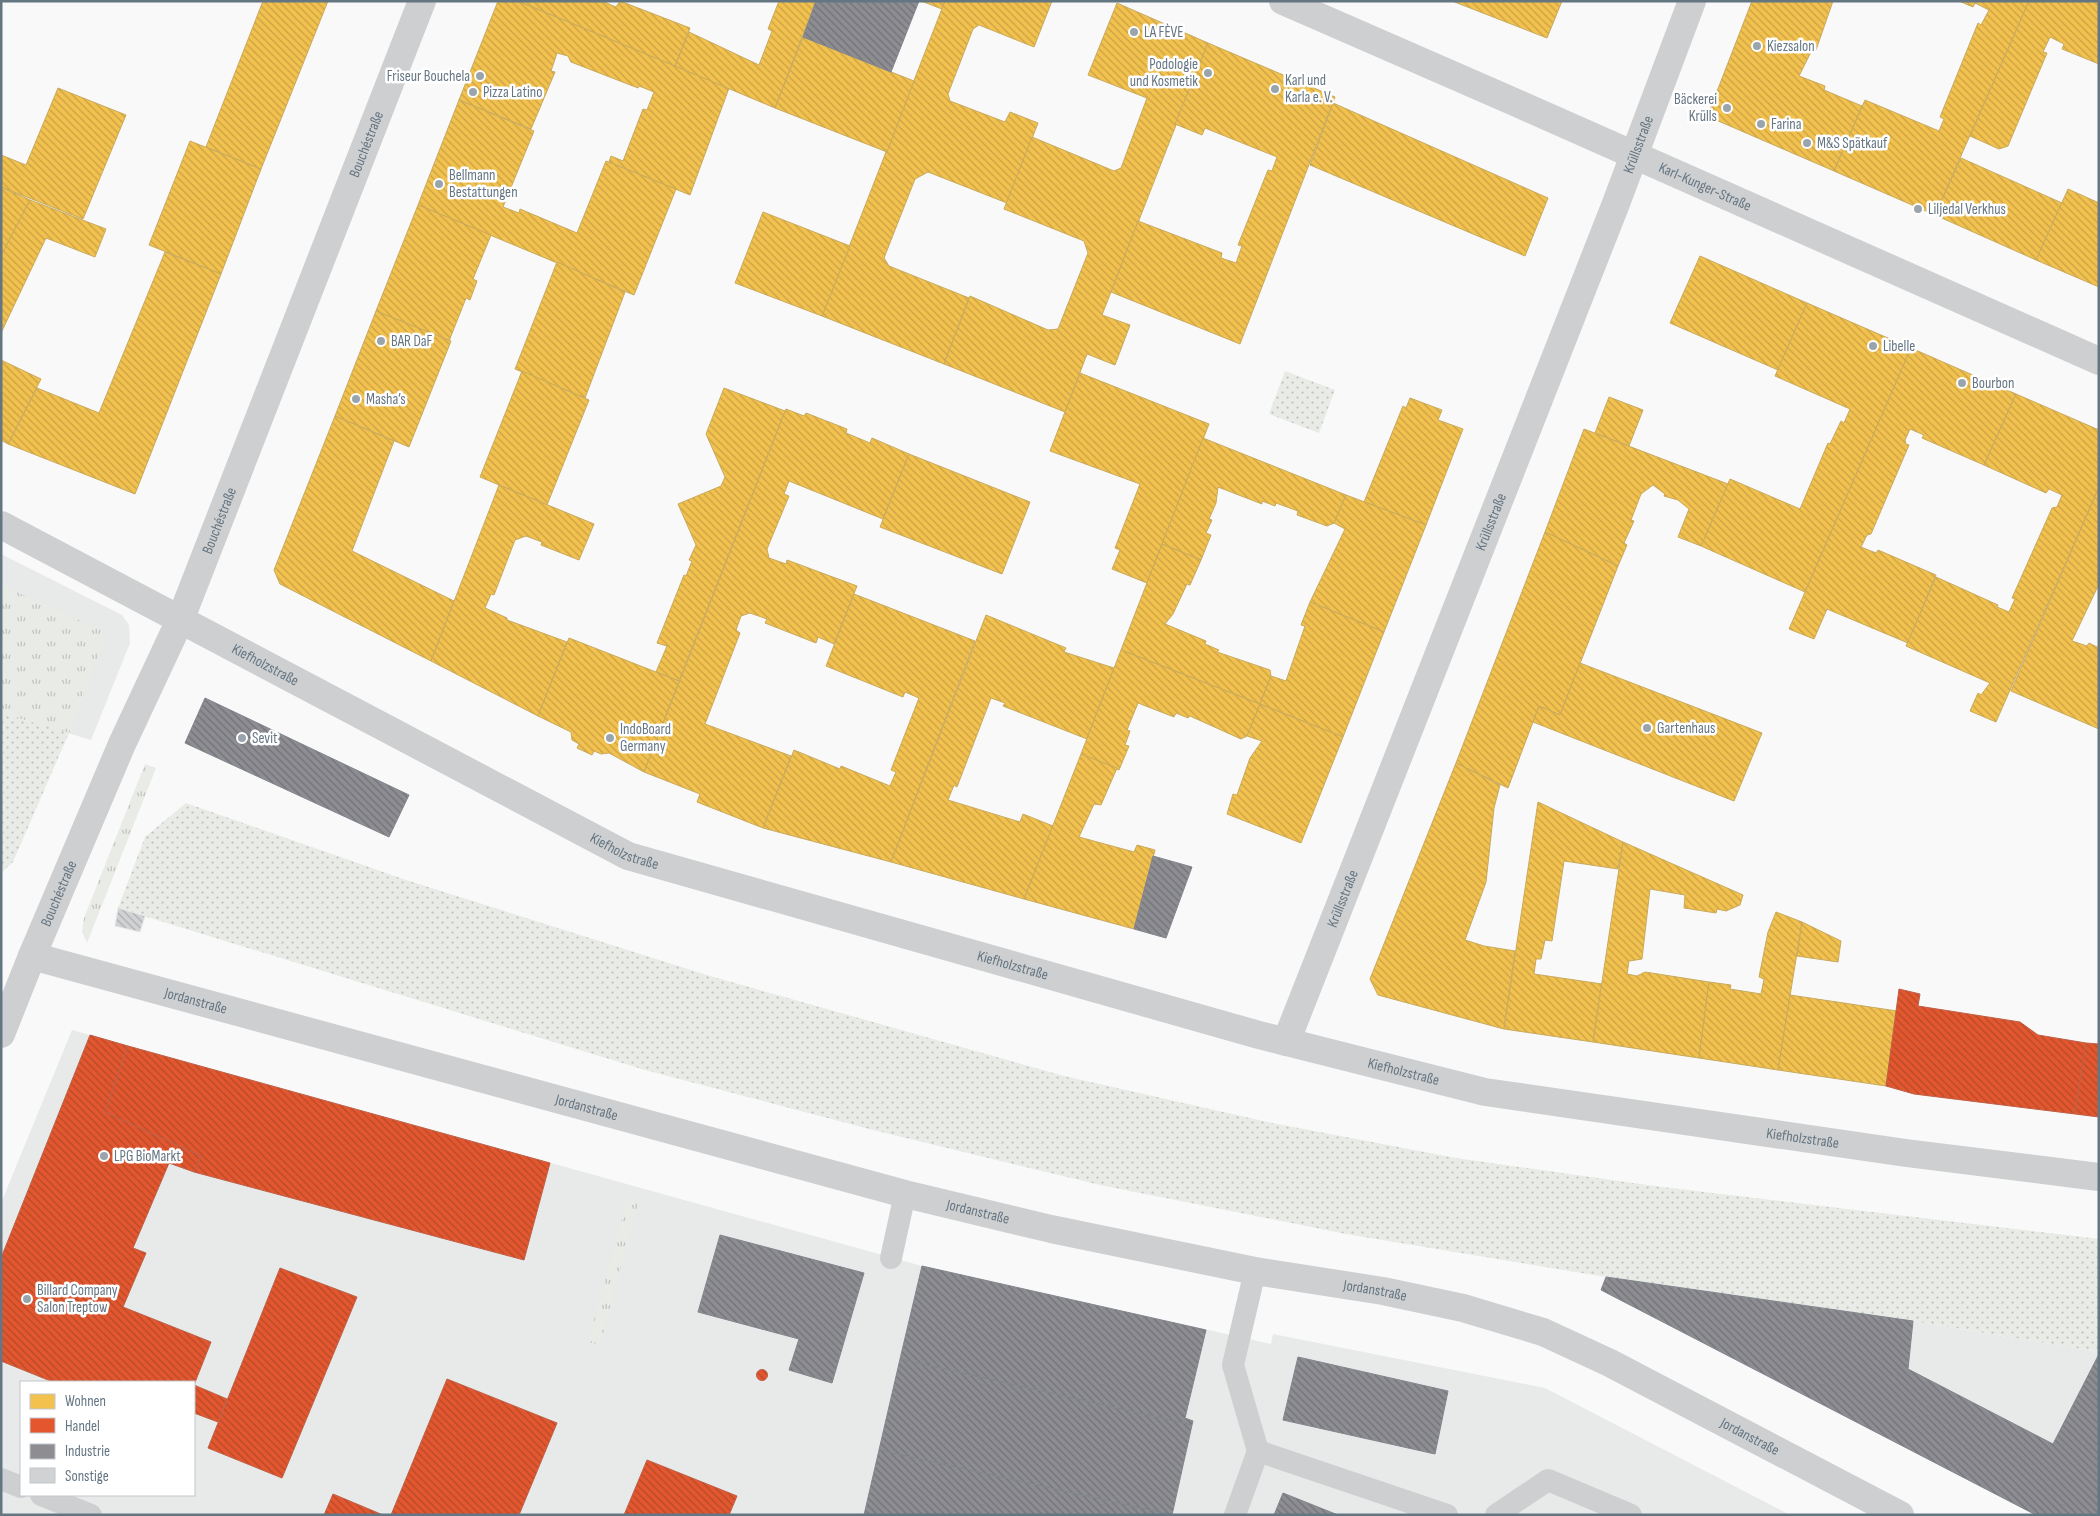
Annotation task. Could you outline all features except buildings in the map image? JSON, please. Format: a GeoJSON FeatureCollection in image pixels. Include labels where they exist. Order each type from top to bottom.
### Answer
{"type":"FeatureCollection","features":[{"type":"Feature","properties":{"kind":"street","name":"Bouchéstraße"},"geometry":{"type":"LineString","coordinates":[[1,1034],[122,744],[181,618],[422,1]]}},
{"type":"Feature","properties":{"kind":"street","name":"Karl-Kunger-Straße"},"geometry":{"type":"LineString","coordinates":[[1283,1],[2099,361]]}},
{"type":"Feature","properties":{"kind":"street","name":"Krüllsstraße"},"geometry":{"type":"LineString","coordinates":[[1286,1042],[1635,155],[1692,1]]}},
{"type":"Feature","properties":{"kind":"street","name":"Kiefholzstraße"},"geometry":{"type":"LineString","coordinates":[[1,525],[181,618],[236,651],[628,856],[1286,1042],[1485,1092],[1906,1153],[2099,1177]]}},
{"type":"Feature","properties":{"kind":"street","name":"Jordanstraße"},"geometry":{"type":"LineString","coordinates":[[32,956],[905,1194],[1051,1229],[1255,1271],[1383,1291],[1463,1308],[1543,1332],[1610,1363],[1900,1515]]}},
{"type":"Feature","properties":{"kind":"lane"},"geometry":{"type":"LineString","coordinates":[[891,1258],[905,1194]]}},
{"type":"Feature","properties":{"kind":"lane"},"geometry":{"type":"LineString","coordinates":[[1235,1515],[1258,1451],[1234,1365],[1255,1271]]}},
{"type":"Feature","properties":{"kind":"lane"},"geometry":{"type":"LineString","coordinates":[[1258,1451],[1448,1515]]}},
{"type":"Feature","properties":{"kind":"lane"},"geometry":{"type":"LineString","coordinates":[[1,1479],[20,1487]]}},
{"type":"Feature","properties":{"kind":"lane"},"geometry":{"type":"LineString","coordinates":[[1496,1515],[1548,1480],[1631,1515]]}},
{"type":"Feature","properties":{"kind":"lane"},"geometry":{"type":"LineString","coordinates":[[44,1496],[91,1515]]}},
{"type":"Feature","properties":{"kind":"shaded area"},"geometry":{"type":"Polygon","coordinates":[[[1,554],[122,615],[129,625],[130,643],[91,740],[1,713],[1,554]]]}},
{"type":"Feature","properties":{"kind":"shaded area"},"geometry":{"type":"Polygon","coordinates":[[[72,1030],[922,1266],[1271,1344],[1273,1334],[1545,1388],[1790,1515],[1,1515],[1,1203],[72,1030]]]}},
{"type":"Feature","properties":{"kind":"shaded area"},"geometry":{"type":"Polygon","coordinates":[[[1606,1277],[1913,1321],[2099,1352],[2099,1515],[2036,1515],[1601,1290],[1606,1277]]]}},
{"type":"Feature","properties":{"kind":"green space"},"geometry":{"type":"Polygon","coordinates":[[[1285,371],[1335,390],[1319,433],[1269,414],[1285,371]]]}},
{"type":"Feature","properties":{"kind":"green space"},"geometry":{"type":"Polygon","coordinates":[[[1,585],[107,633],[69,733],[1,713],[1,585]]]}},
{"type":"Feature","properties":{"kind":"green space"},"geometry":{"type":"Polygon","coordinates":[[[1,713],[69,733],[13,862],[1,873],[1,713]]]}},
{"type":"Feature","properties":{"kind":"green space"},"geometry":{"type":"Polygon","coordinates":[[[145,764],[156,768],[87,943],[82,932],[84,918],[145,764]]]}},
{"type":"Feature","properties":{"kind":"green space"},"geometry":{"type":"Polygon","coordinates":[[[186,803],[406,880],[710,976],[1064,1076],[1272,1123],[1456,1158],[1654,1186],[2099,1239],[2099,1352],[1913,1321],[1606,1277],[1346,1234],[1100,1185],[873,1130],[645,1070],[118,908],[145,837],[186,803]]]}},
{"type":"Feature","properties":{"kind":"green space"},"geometry":{"type":"Polygon","coordinates":[[[627,1200],[638,1204],[600,1345],[588,1342],[627,1200]]]}},
{"type":"Feature","properties":{"kind":"place","name":"LA FÈVE"},"geometry":{"type":"Point","coordinates":[1134,32]}},
{"type":"Feature","properties":{"kind":"place","name":"Kiezsalon"},"geometry":{"type":"Point","coordinates":[1757,46]}},
{"type":"Feature","properties":{"kind":"place","name":"Podologie und Kosmetik"},"geometry":{"type":"Point","coordinates":[1208,73]}},
{"type":"Feature","properties":{"kind":"place","name":"Friseur Bouchela"},"geometry":{"type":"Point","coordinates":[480,76]}},
{"type":"Feature","properties":{"kind":"place","name":"Karl und Karla e. V."},"geometry":{"type":"Point","coordinates":[1275,89]}},
{"type":"Feature","properties":{"kind":"place","name":"Pizza Latino"},"geometry":{"type":"Point","coordinates":[473,92]}},
{"type":"Feature","properties":{"kind":"place","name":"Bäckerei Krülls"},"geometry":{"type":"Point","coordinates":[1727,108]}},
{"type":"Feature","properties":{"kind":"place","name":"Farina"},"geometry":{"type":"Point","coordinates":[1761,124]}},
{"type":"Feature","properties":{"kind":"place","name":"M&S Spätkauf"},"geometry":{"type":"Point","coordinates":[1807,143]}},
{"type":"Feature","properties":{"kind":"place","name":"Bellmann Bestattungen"},"geometry":{"type":"Point","coordinates":[439,184]}},
{"type":"Feature","properties":{"kind":"place","name":"Liljedal Verkhus"},"geometry":{"type":"Point","coordinates":[1918,209]}},
{"type":"Feature","properties":{"kind":"place","name":"BAR DaF"},"geometry":{"type":"Point","coordinates":[381,341]}},
{"type":"Feature","properties":{"kind":"place","name":"Libelle"},"geometry":{"type":"Point","coordinates":[1873,346]}},
{"type":"Feature","properties":{"kind":"place","name":"Bourbon"},"geometry":{"type":"Point","coordinates":[1962,383]}},
{"type":"Feature","properties":{"kind":"place","name":"Masha’s"},"geometry":{"type":"Point","coordinates":[356,399]}},
{"type":"Feature","properties":{"kind":"place","name":"Gartenhaus"},"geometry":{"type":"Point","coordinates":[1647,728]}},
{"type":"Feature","properties":{"kind":"place","name":"Sevit"},"geometry":{"type":"Point","coordinates":[242,738]}},
{"type":"Feature","properties":{"kind":"place","name":"IndoBoard Germany"},"geometry":{"type":"Point","coordinates":[610,738]}},
{"type":"Feature","properties":{"kind":"place","name":"LPG BioMarkt"},"geometry":{"type":"Point","coordinates":[104,1156]}},
{"type":"Feature","properties":{"kind":"place","name":"Billard Company Salon Treptow"},"geometry":{"type":"Point","coordinates":[27,1299]}}]}
